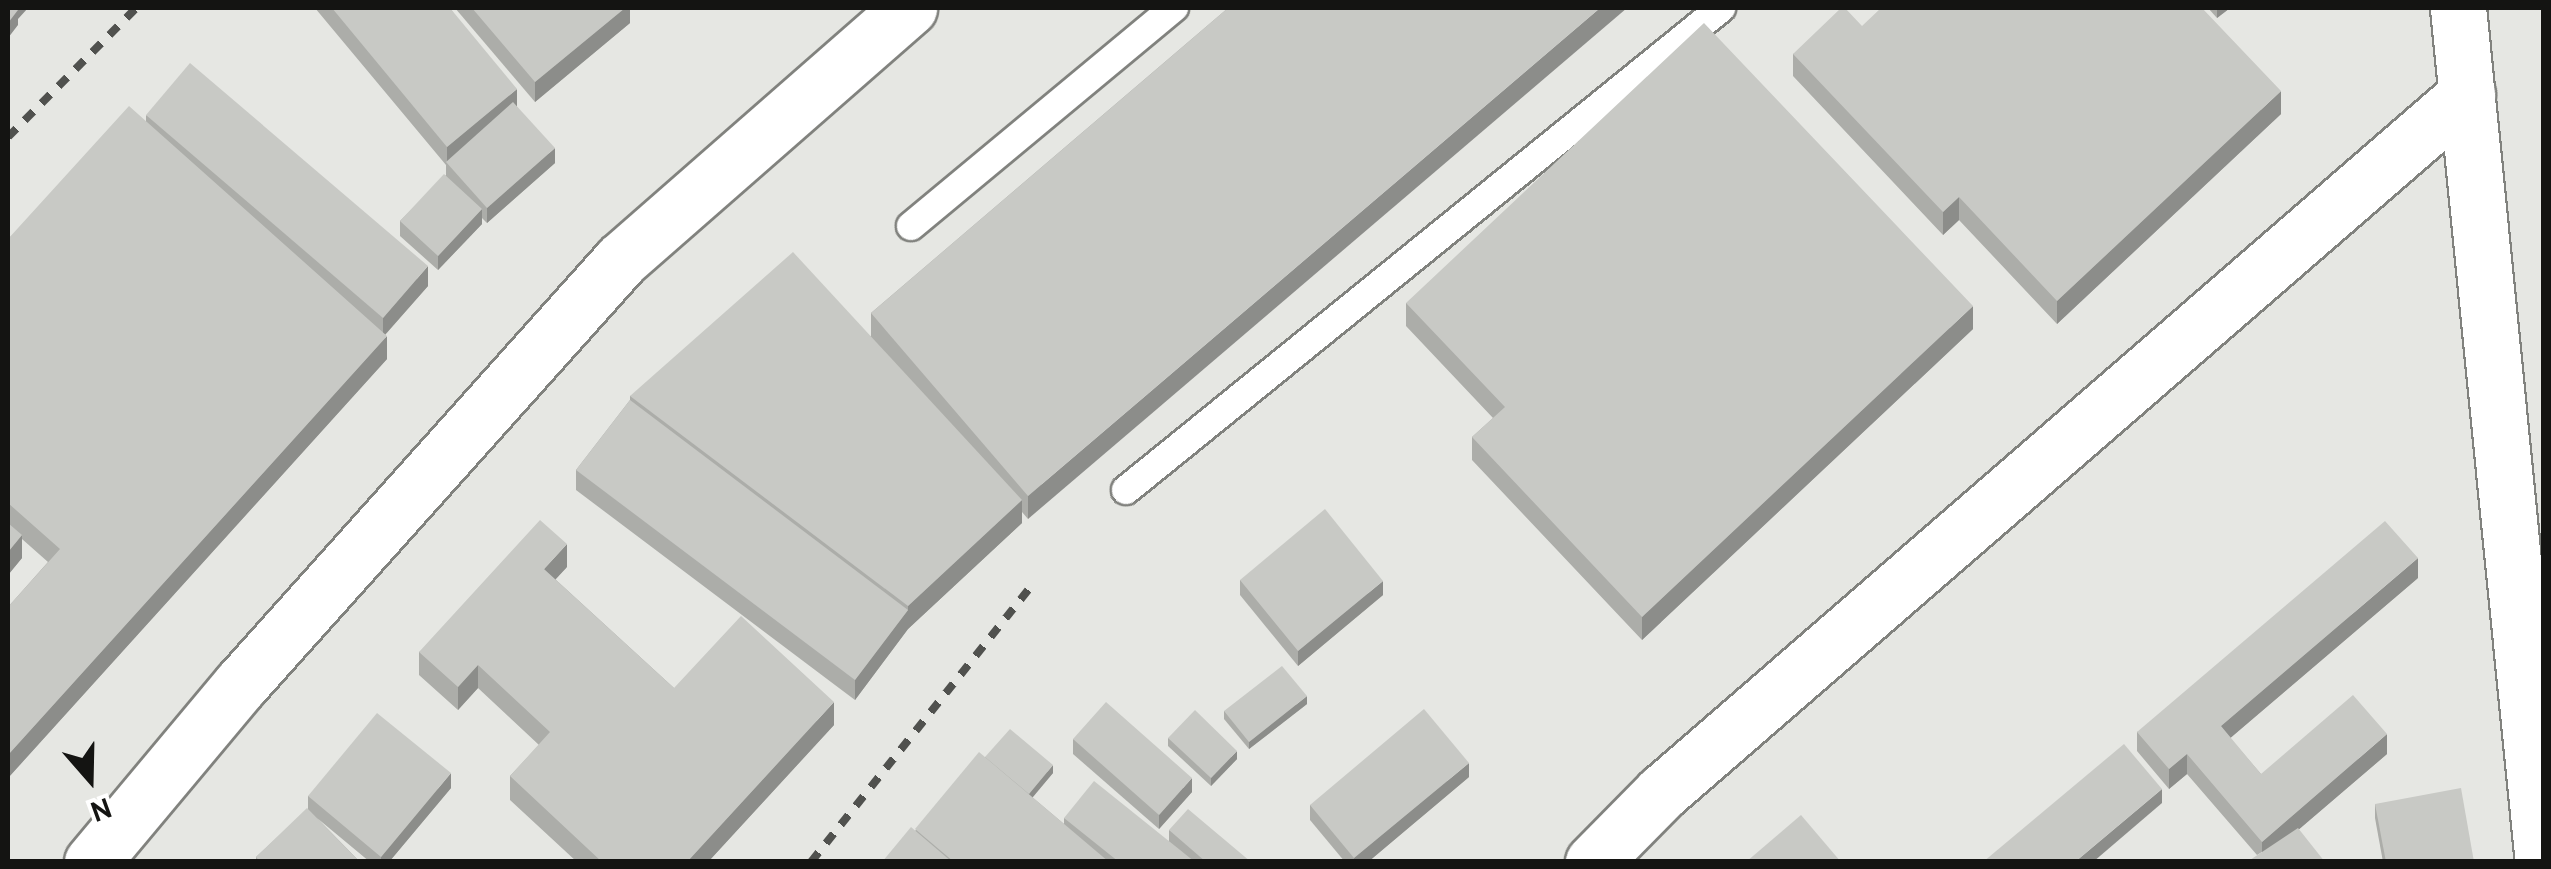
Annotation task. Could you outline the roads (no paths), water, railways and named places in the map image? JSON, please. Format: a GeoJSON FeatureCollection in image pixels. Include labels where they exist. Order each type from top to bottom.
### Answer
{"type":"FeatureCollection","features":[{"type":"Feature","properties":{"kind":"street"},"geometry":{"type":"LineString","coordinates":[[92,862],[242,684],[621,260],[909,8]]}},
{"type":"Feature","properties":{"kind":"street"},"geometry":{"type":"LineString","coordinates":[[2458,8],[2542,862]]}},
{"type":"Feature","properties":{"kind":"street"},"geometry":{"type":"LineString","coordinates":[[1593,862],[1676,781],[2467,94]]}},
{"type":"Feature","properties":{"kind":"lane"},"geometry":{"type":"LineString","coordinates":[[912,226],[1174,8]]}},
{"type":"Feature","properties":{"kind":"lane"},"geometry":{"type":"LineString","coordinates":[[1126,490],[1721,8]]}},
{"type":"Feature","properties":{"kind":"railway"},"geometry":{"type":"LineString","coordinates":[[8,137],[136,8]]}},
{"type":"Feature","properties":{"kind":"railway"},"geometry":{"type":"LineString","coordinates":[[811,862],[1033,584]]}}]}
